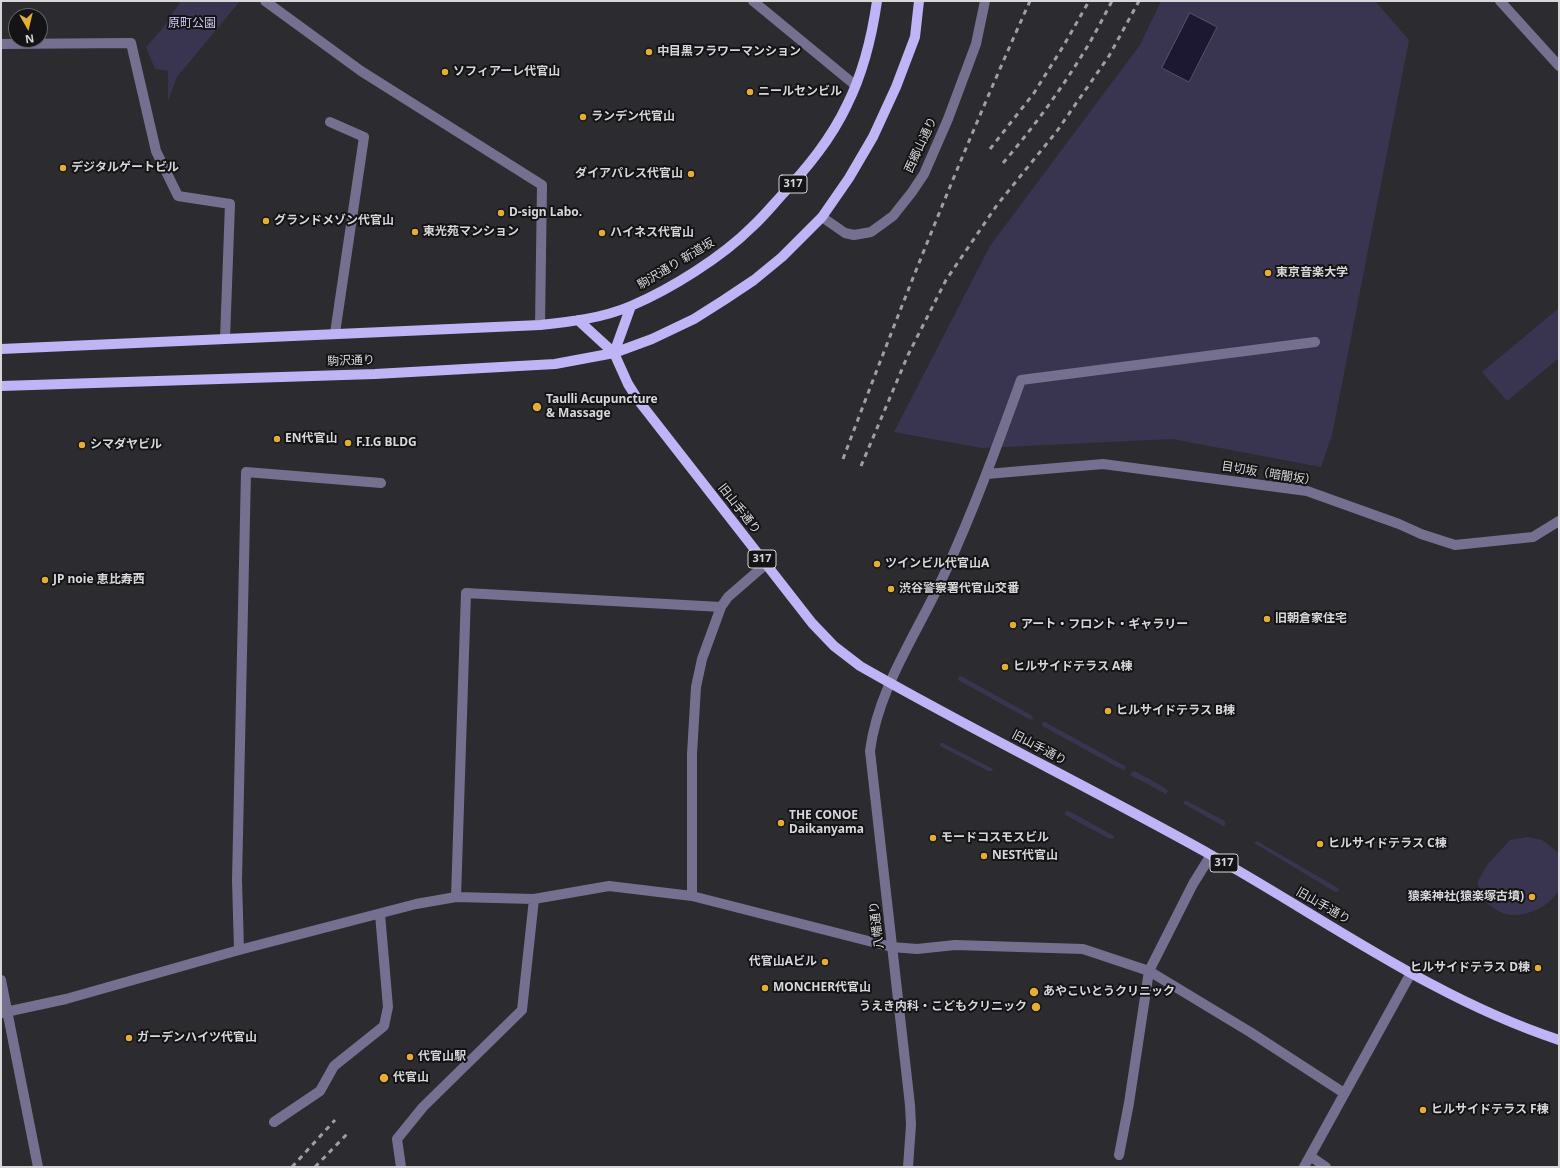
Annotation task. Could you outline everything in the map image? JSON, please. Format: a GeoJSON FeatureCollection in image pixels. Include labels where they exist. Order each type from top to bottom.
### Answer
{"type":"FeatureCollection","features":[{"type":"Feature","properties":{"kind":"main road","name":"駒沢通り 新道坂"},"geometry":{"type":"LineString","coordinates":[[631,306],[683,278],[724,252],[752,227],[803,173],[827,140],[847,105],[873,28],[877,1]]}},
{"type":"Feature","properties":{"kind":"main road"},"geometry":{"type":"LineString","coordinates":[[822,217],[849,178],[873,137],[896,87],[915,37],[919,1]]}},
{"type":"Feature","properties":{"kind":"main road","name":"駒沢通り"},"geometry":{"type":"LineString","coordinates":[[1,386],[375,374],[562,363],[614,353],[658,336],[694,319],[724,300],[782,257],[822,217]]}},
{"type":"Feature","properties":{"kind":"main road"},"geometry":{"type":"LineString","coordinates":[[614,353],[631,306]]}},
{"type":"Feature","properties":{"kind":"main road","name":"317"},"geometry":{"type":"LineString","coordinates":[[578,320],[631,306]]}},
{"type":"Feature","properties":{"kind":"main road"},"geometry":{"type":"LineString","coordinates":[[1,349],[540,324],[578,320]]}},
{"type":"Feature","properties":{"kind":"main road","name":"旧山手通り"},"geometry":{"type":"LineString","coordinates":[[578,320],[614,353],[628,384],[638,400],[812,623],[834,646],[860,666],[889,683],[1211,855],[1412,973],[1499,1016],[1559,1040]]}},
{"type":"Feature","properties":{"kind":"street"},"geometry":{"type":"LineString","coordinates":[[266,1],[361,71],[542,185],[540,324]]}},
{"type":"Feature","properties":{"kind":"street"},"geometry":{"type":"LineString","coordinates":[[754,1],[855,85]]}},
{"type":"Feature","properties":{"kind":"street","name":"西郷山通り"},"geometry":{"type":"LineString","coordinates":[[822,217],[845,233],[854,235],[871,232],[893,216],[912,192],[924,174],[948,119],[976,44],[985,1]]}},
{"type":"Feature","properties":{"kind":"street"},"geometry":{"type":"LineString","coordinates":[[1500,1],[1559,66]]}},
{"type":"Feature","properties":{"kind":"street"},"geometry":{"type":"LineString","coordinates":[[1,44],[131,43],[156,151],[178,196],[230,204],[225,339]]}},
{"type":"Feature","properties":{"kind":"street"},"geometry":{"type":"LineString","coordinates":[[330,122],[364,137],[335,333]]}},
{"type":"Feature","properties":{"kind":"street","name":"八幡通り"},"geometry":{"type":"LineString","coordinates":[[908,1167],[911,1126],[910,1105],[870,751],[872,737],[889,683],[947,569],[987,474],[1021,380],[1315,342]]}},
{"type":"Feature","properties":{"kind":"street","name":"目切坂（暗闇坂）"},"geometry":{"type":"LineString","coordinates":[[987,474],[1103,464],[1307,491],[1399,524],[1421,534],[1455,545],[1533,537],[1559,521]]}},
{"type":"Feature","properties":{"kind":"street"},"geometry":{"type":"LineString","coordinates":[[239,950],[237,880],[246,472],[382,482]]}},
{"type":"Feature","properties":{"kind":"street"},"geometry":{"type":"LineString","coordinates":[[692,896],[692,754],[696,687],[702,658],[721,607],[728,597],[766,564]]}},
{"type":"Feature","properties":{"kind":"street"},"geometry":{"type":"LineString","coordinates":[[456,898],[466,592],[721,607]]}},
{"type":"Feature","properties":{"kind":"street"},"geometry":{"type":"LineString","coordinates":[[1119,1155],[1129,1103],[1149,971],[1193,884],[1211,855]]}},
{"type":"Feature","properties":{"kind":"street"},"geometry":{"type":"LineString","coordinates":[[4,1012],[66,998],[239,950],[416,904],[456,898],[534,899],[610,886],[692,896],[892,947],[917,949],[955,945],[1083,949],[1149,971],[1250,1032],[1344,1093]]}},
{"type":"Feature","properties":{"kind":"street"},"geometry":{"type":"LineString","coordinates":[[401,1167],[397,1139],[423,1107],[522,1010],[534,899]]}},
{"type":"Feature","properties":{"kind":"street"},"geometry":{"type":"LineString","coordinates":[[274,1122],[320,1091],[334,1066],[384,1026],[388,1007],[380,914]]}},
{"type":"Feature","properties":{"kind":"street"},"geometry":{"type":"LineString","coordinates":[[1304,1167],[1412,973]]}},
{"type":"Feature","properties":{"kind":"street"},"geometry":{"type":"LineString","coordinates":[[1,980],[4,1012],[38,1167]]}},
{"type":"Feature","properties":{"kind":"street"},"geometry":{"type":"LineString","coordinates":[[1310,1156],[1326,1167]]}},
{"type":"Feature","properties":{"kind":"green space","name":"原町公園"},"geometry":{"type":"Polygon","coordinates":[[[181,1],[240,1],[177,77],[168,101],[168,71],[155,69],[146,47],[162,29],[181,1]]]}},
{"type":"Feature","properties":{"kind":"green space","name":"東京音楽大学"},"geometry":{"type":"Polygon","coordinates":[[[1161,1],[1375,1],[1409,40],[1332,435],[1321,467],[1172,439],[982,448],[894,432],[990,246],[1140,45],[1161,1]]]}},
{"type":"Feature","properties":{"kind":"green space"},"geometry":{"type":"Polygon","coordinates":[[[1559,308],[1559,358],[1507,401],[1482,372],[1559,308]]]}},
{"type":"Feature","properties":{"kind":"green space"},"geometry":{"type":"Polygon","coordinates":[[[961,676],[1031,715],[1033,718],[1032,720],[958,680],[958,677],[961,676]]]}},
{"type":"Feature","properties":{"kind":"green space"},"geometry":{"type":"Polygon","coordinates":[[[1043,722],[1125,766],[1125,770],[1044,727],[1042,725],[1043,722]]]}},
{"type":"Feature","properties":{"kind":"green space"},"geometry":{"type":"Polygon","coordinates":[[[940,743],[943,743],[993,769],[992,771],[988,771],[940,746],[940,743]]]}},
{"type":"Feature","properties":{"kind":"green space"},"geometry":{"type":"Polygon","coordinates":[[[1135,771],[1165,788],[1168,791],[1166,794],[1130,775],[1135,771]]]}},
{"type":"Feature","properties":{"kind":"green space"},"geometry":{"type":"Polygon","coordinates":[[[1184,801],[1187,801],[1225,821],[1225,825],[1223,826],[1184,804],[1184,801]]]}},
{"type":"Feature","properties":{"kind":"green space"},"geometry":{"type":"Polygon","coordinates":[[[1066,811],[1071,812],[1114,836],[1114,838],[1110,839],[1065,815],[1066,811]]]}},
{"type":"Feature","properties":{"kind":"green space"},"geometry":{"type":"Polygon","coordinates":[[[1528,837],[1542,840],[1559,853],[1559,889],[1556,895],[1545,905],[1525,914],[1511,915],[1502,913],[1479,896],[1478,881],[1488,864],[1510,840],[1528,837]]]}},
{"type":"Feature","properties":{"kind":"green space"},"geometry":{"type":"Polygon","coordinates":[[[1257,841],[1338,888],[1339,891],[1335,892],[1254,843],[1257,841]]]}},
{"type":"Feature","properties":{"kind":"shaded area"},"geometry":{"type":"Polygon","coordinates":[[[1190,13],[1217,27],[1189,82],[1162,68],[1190,13]]]}},
{"type":"Feature","properties":{"kind":"railway"},"geometry":{"type":"LineString","coordinates":[[843,459],[933,229],[980,115],[1030,1]]}},
{"type":"Feature","properties":{"kind":"railway"},"geometry":{"type":"LineString","coordinates":[[990,149],[1034,93],[1089,1]]}},
{"type":"Feature","properties":{"kind":"railway"},"geometry":{"type":"LineString","coordinates":[[1003,163],[1046,109],[1065,81],[1088,46],[1112,1]]}},
{"type":"Feature","properties":{"kind":"railway"},"geometry":{"type":"LineString","coordinates":[[861,466],[908,355],[946,280],[997,205],[1057,131],[1109,56],[1139,1]]}},
{"type":"Feature","properties":{"kind":"railway"},"geometry":{"type":"LineString","coordinates":[[292,1167],[335,1120]]}},
{"type":"Feature","properties":{"kind":"railway"},"geometry":{"type":"LineString","coordinates":[[315,1167],[349,1132]]}},
{"type":"Feature","properties":{"kind":"place","name":"中目黒フラワーマンション"},"geometry":{"type":"Point","coordinates":[649,52]}},
{"type":"Feature","properties":{"kind":"place","name":"ソフィアーレ代官山"},"geometry":{"type":"Point","coordinates":[445,72]}},
{"type":"Feature","properties":{"kind":"place","name":"ニールセンビル"},"geometry":{"type":"Point","coordinates":[750,92]}},
{"type":"Feature","properties":{"kind":"place","name":"ランデン代官山"},"geometry":{"type":"Point","coordinates":[583,117]}},
{"type":"Feature","properties":{"kind":"place","name":"デジタルゲートビル"},"geometry":{"type":"Point","coordinates":[63,168]}},
{"type":"Feature","properties":{"kind":"place","name":"ダイアパレス代官山"},"geometry":{"type":"Point","coordinates":[691,174]}},
{"type":"Feature","properties":{"kind":"place","name":"D-sign Labo."},"geometry":{"type":"Point","coordinates":[501,213]}},
{"type":"Feature","properties":{"kind":"place","name":"グランドメゾン代官山"},"geometry":{"type":"Point","coordinates":[266,221]}},
{"type":"Feature","properties":{"kind":"place","name":"東光苑マンション"},"geometry":{"type":"Point","coordinates":[415,232]}},
{"type":"Feature","properties":{"kind":"place","name":"ハイネス代官山"},"geometry":{"type":"Point","coordinates":[602,233]}},
{"type":"Feature","properties":{"kind":"place","name":"東京音楽大学"},"geometry":{"type":"Point","coordinates":[1268,273]}},
{"type":"Feature","properties":{"kind":"place","name":"Taulli Acupuncture & Massage"},"geometry":{"type":"Point","coordinates":[537,407]}},
{"type":"Feature","properties":{"kind":"place","name":"EN代官山"},"geometry":{"type":"Point","coordinates":[277,439]}},
{"type":"Feature","properties":{"kind":"place","name":"F.I.G BLDG"},"geometry":{"type":"Point","coordinates":[348,443]}},
{"type":"Feature","properties":{"kind":"place","name":"シマダヤビル"},"geometry":{"type":"Point","coordinates":[82,445]}},
{"type":"Feature","properties":{"kind":"place","name":"ツインビル代官山A"},"geometry":{"type":"Point","coordinates":[877,564]}},
{"type":"Feature","properties":{"kind":"place","name":"JP noie 恵比寿西"},"geometry":{"type":"Point","coordinates":[45,580]}},
{"type":"Feature","properties":{"kind":"place","name":"渋谷警察署代官山交番"},"geometry":{"type":"Point","coordinates":[891,589]}},
{"type":"Feature","properties":{"kind":"place","name":"旧朝倉家住宅"},"geometry":{"type":"Point","coordinates":[1267,619]}},
{"type":"Feature","properties":{"kind":"place","name":"アート・フロント・ギャラリー"},"geometry":{"type":"Point","coordinates":[1013,625]}},
{"type":"Feature","properties":{"kind":"place","name":"ヒルサイドテラス A棟"},"geometry":{"type":"Point","coordinates":[1005,667]}},
{"type":"Feature","properties":{"kind":"place","name":"ヒルサイドテラス B棟"},"geometry":{"type":"Point","coordinates":[1108,711]}},
{"type":"Feature","properties":{"kind":"place","name":"THE CONOE Daikanyama"},"geometry":{"type":"Point","coordinates":[781,823]}},
{"type":"Feature","properties":{"kind":"place","name":"モードコスモスビル"},"geometry":{"type":"Point","coordinates":[933,838]}},
{"type":"Feature","properties":{"kind":"place","name":"ヒルサイドテラス C棟"},"geometry":{"type":"Point","coordinates":[1320,844]}},
{"type":"Feature","properties":{"kind":"place","name":"NEST代官山"},"geometry":{"type":"Point","coordinates":[984,856]}},
{"type":"Feature","properties":{"kind":"place","name":"猿楽神社(猿楽塚古墳)"},"geometry":{"type":"Point","coordinates":[1532,897]}},
{"type":"Feature","properties":{"kind":"place","name":"代官山Aビル"},"geometry":{"type":"Point","coordinates":[825,962]}},
{"type":"Feature","properties":{"kind":"place","name":"ヒルサイドテラス D棟"},"geometry":{"type":"Point","coordinates":[1538,968]}},
{"type":"Feature","properties":{"kind":"place","name":"MONCHER代官山"},"geometry":{"type":"Point","coordinates":[765,988]}},
{"type":"Feature","properties":{"kind":"place","name":"あやこいとうクリニック"},"geometry":{"type":"Point","coordinates":[1034,992]}},
{"type":"Feature","properties":{"kind":"place","name":"うえき内科・こどもクリニック"},"geometry":{"type":"Point","coordinates":[1036,1007]}},
{"type":"Feature","properties":{"kind":"place","name":"ガーデンハイツ代官山"},"geometry":{"type":"Point","coordinates":[129,1038]}},
{"type":"Feature","properties":{"kind":"place","name":"代官山駅"},"geometry":{"type":"Point","coordinates":[410,1057]}},
{"type":"Feature","properties":{"kind":"place","name":"代官山"},"geometry":{"type":"Point","coordinates":[384,1078]}},
{"type":"Feature","properties":{"kind":"place","name":"ヒルサイドテラス F棟"},"geometry":{"type":"Point","coordinates":[1423,1110]}}]}
